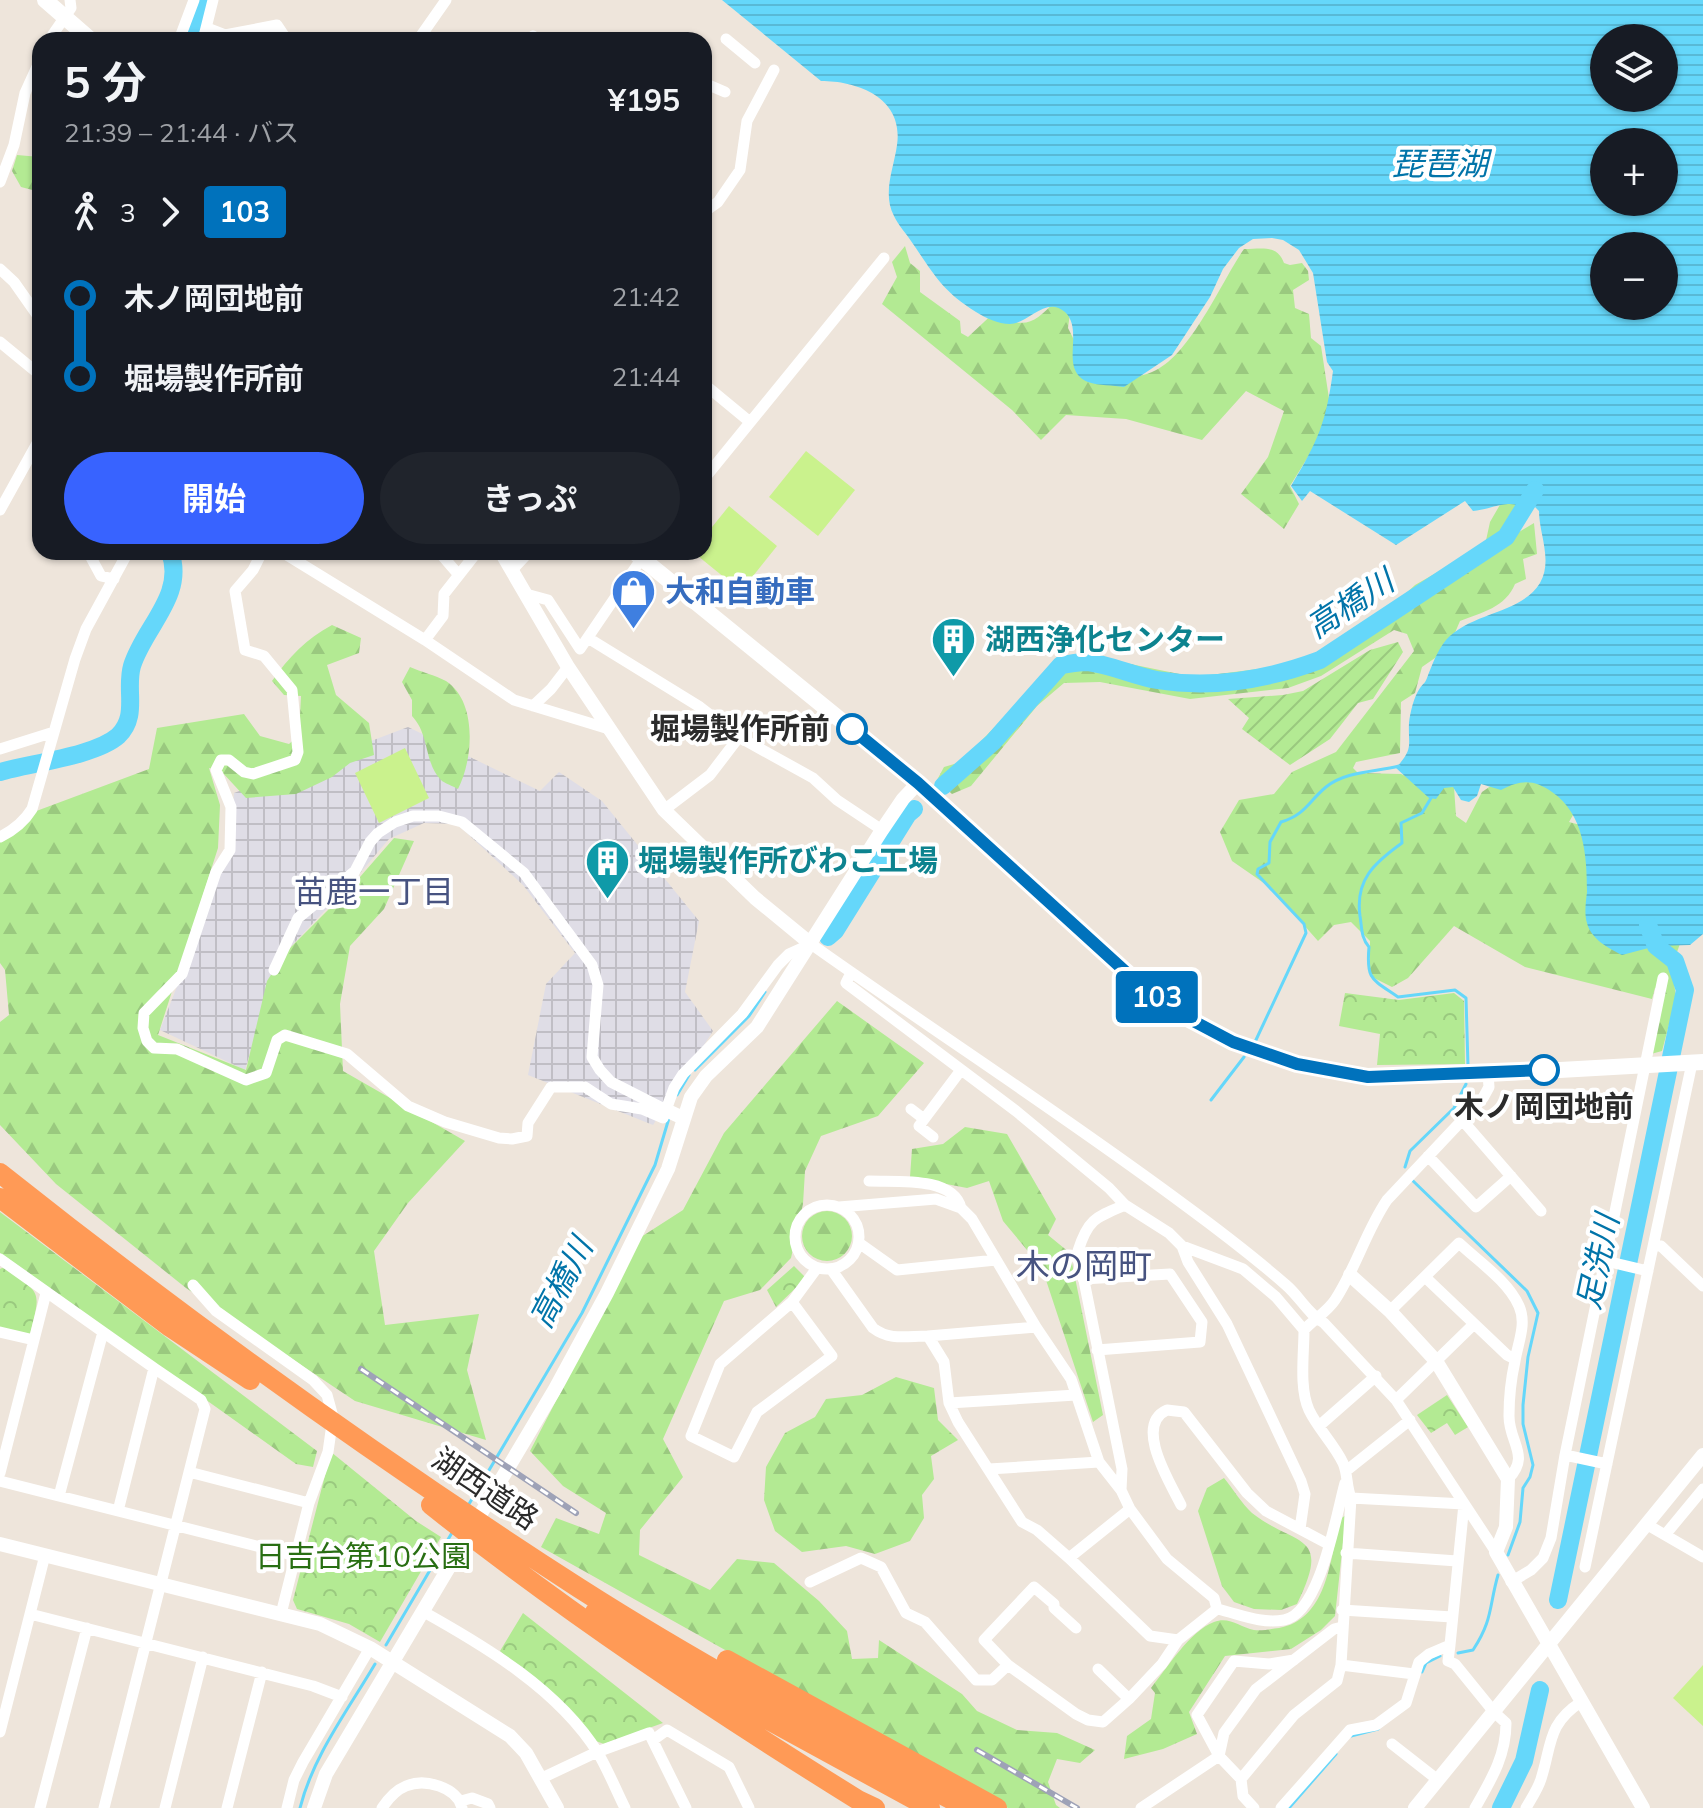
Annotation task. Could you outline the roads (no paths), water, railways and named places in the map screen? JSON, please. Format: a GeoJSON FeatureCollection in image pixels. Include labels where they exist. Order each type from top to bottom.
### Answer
{"type":"FeatureCollection","features":[{"type":"Feature","properties":{"kind":"highway","name":"湖西道路"},"geometry":{"type":"LineString","coordinates":[[0,1173],[431,1505],[577,1595]]}},
{"type":"Feature","properties":{"kind":"highway","name":"湖西道路"},"geometry":{"type":"LineString","coordinates":[[0,1198],[170,1327],[490,1528],[577,1595]]}},
{"type":"Feature","properties":{"kind":"highway"},"geometry":{"type":"LineString","coordinates":[[577,1595],[967,1808]]}},
{"type":"Feature","properties":{"kind":"highway"},"geometry":{"type":"LineString","coordinates":[[577,1595],[748,1732],[875,1808]]}},
{"type":"Feature","properties":{"kind":"highway"},"geometry":{"type":"LineString","coordinates":[[577,1595],[741,1705],[930,1808]]}},
{"type":"Feature","properties":{"kind":"highway"},"geometry":{"type":"LineString","coordinates":[[577,1595],[997,1808]]}},
{"type":"Feature","properties":{"kind":"main road"},"geometry":{"type":"LineString","coordinates":[[45,0],[82,32]]}},
{"type":"Feature","properties":{"kind":"main road"},"geometry":{"type":"LineString","coordinates":[[647,560],[922,786],[1139,984],[1180,1014],[1233,1042],[1297,1064],[1368,1077],[1694,1063]]}},
{"type":"Feature","properties":{"kind":"street"},"geometry":{"type":"LineString","coordinates":[[55,32],[71,8],[70,0]]}},
{"type":"Feature","properties":{"kind":"street"},"geometry":{"type":"LineString","coordinates":[[182,32],[194,0]]}},
{"type":"Feature","properties":{"kind":"street"},"geometry":{"type":"LineString","coordinates":[[206,32],[213,0]]}},
{"type":"Feature","properties":{"kind":"street"},"geometry":{"type":"LineString","coordinates":[[424,32],[446,0]]}},
{"type":"Feature","properties":{"kind":"street"},"geometry":{"type":"LineString","coordinates":[[241,32],[277,25],[282,32]]}},
{"type":"Feature","properties":{"kind":"street"},"geometry":{"type":"LineString","coordinates":[[207,28],[217,32]]}},
{"type":"Feature","properties":{"kind":"street"},"geometry":{"type":"LineString","coordinates":[[726,39],[755,63]]}},
{"type":"Feature","properties":{"kind":"street"},"geometry":{"type":"LineString","coordinates":[[712,206],[740,170],[747,121],[774,70]]}},
{"type":"Feature","properties":{"kind":"street"},"geometry":{"type":"LineString","coordinates":[[0,182],[14,145],[25,93],[32,78]]}},
{"type":"Feature","properties":{"kind":"street"},"geometry":{"type":"LineString","coordinates":[[712,86],[725,92]]}},
{"type":"Feature","properties":{"kind":"street"},"geometry":{"type":"LineString","coordinates":[[712,469],[884,258]]}},
{"type":"Feature","properties":{"kind":"street"},"geometry":{"type":"LineString","coordinates":[[0,269],[14,282],[32,308]]}},
{"type":"Feature","properties":{"kind":"street"},"geometry":{"type":"LineString","coordinates":[[0,342],[32,368]]}},
{"type":"Feature","properties":{"kind":"street"},"geometry":{"type":"LineString","coordinates":[[712,391],[750,422]]}},
{"type":"Feature","properties":{"kind":"street"},"geometry":{"type":"LineString","coordinates":[[0,510],[32,452]]}},
{"type":"Feature","properties":{"kind":"street"},"geometry":{"type":"LineString","coordinates":[[92,560],[101,576],[114,579]]}},
{"type":"Feature","properties":{"kind":"street"},"geometry":{"type":"LineString","coordinates":[[0,837],[12,831],[32,809],[86,629],[124,560]]}},
{"type":"Feature","properties":{"kind":"street"},"geometry":{"type":"LineString","coordinates":[[258,560],[235,591],[245,650],[264,656],[292,690],[298,752],[295,760],[253,774],[244,772],[229,760],[221,760],[216,770],[231,807],[230,850],[216,872],[182,974],[144,1013],[143,1028],[147,1041],[154,1048],[177,1049],[246,1080],[266,1073],[277,1040],[285,1035],[347,1054],[408,1106],[445,1122],[499,1138],[527,1136],[528,1123],[551,1087],[585,1087],[611,1104],[642,1109],[663,1118],[674,1088],[683,1074],[742,1014],[778,965],[789,954],[811,944]]}},
{"type":"Feature","properties":{"kind":"street"},"geometry":{"type":"LineString","coordinates":[[295,560],[425,640],[514,700],[609,729]]}},
{"type":"Feature","properties":{"kind":"street"},"geometry":{"type":"LineString","coordinates":[[446,560],[458,574]]}},
{"type":"Feature","properties":{"kind":"street"},"geometry":{"type":"LineString","coordinates":[[425,640],[443,616],[444,594],[470,560]]}},
{"type":"Feature","properties":{"kind":"street"},"geometry":{"type":"LineString","coordinates":[[506,560],[568,667],[664,810],[755,898],[851,973],[1245,1250],[1303,1301],[1315,1318],[1324,1323],[1376,1376],[1410,1420],[1496,1552],[1643,1808]]}},
{"type":"Feature","properties":{"kind":"street"},"geometry":{"type":"LineString","coordinates":[[512,570],[521,560]]}},
{"type":"Feature","properties":{"kind":"street"},"geometry":{"type":"LineString","coordinates":[[526,594],[548,600],[580,649],[636,560]]}},
{"type":"Feature","properties":{"kind":"street"},"geometry":{"type":"LineString","coordinates":[[588,638],[700,707],[739,737],[813,778],[837,800],[882,830]]}},
{"type":"Feature","properties":{"kind":"street"},"geometry":{"type":"LineString","coordinates":[[533,706],[568,667]]}},
{"type":"Feature","properties":{"kind":"street"},"geometry":{"type":"LineString","coordinates":[[0,749],[54,732]]}},
{"type":"Feature","properties":{"kind":"street"},"geometry":{"type":"LineString","coordinates":[[664,810],[710,775],[739,737]]}},
{"type":"Feature","properties":{"kind":"street"},"geometry":{"type":"LineString","coordinates":[[314,1808],[326,1774],[555,1389],[607,1293],[668,1169],[691,1097],[698,1086],[757,1027],[903,799],[922,786]]}},
{"type":"Feature","properties":{"kind":"street"},"geometry":{"type":"LineString","coordinates":[[274,970],[298,918],[355,871],[378,833],[395,822],[413,816],[439,816],[462,822],[524,873],[592,965],[598,985],[592,1057],[600,1070],[611,1082],[683,1118]]}},
{"type":"Feature","properties":{"kind":"street"},"geometry":{"type":"LineString","coordinates":[[851,973],[846,983],[1016,1111],[1109,1188],[1125,1205],[1169,1233],[1182,1246],[1243,1269],[1276,1297],[1304,1330],[1305,1397],[1346,1477],[1351,1498],[1341,1665],[1337,1681],[1294,1715],[1241,1779]]}},
{"type":"Feature","properties":{"kind":"street"},"geometry":{"type":"LineString","coordinates":[[1511,1582],[1543,1558],[1551,1538],[1663,978]]}},
{"type":"Feature","properties":{"kind":"street"},"geometry":{"type":"LineString","coordinates":[[1585,1567],[1604,1463],[1694,1063]]}},
{"type":"Feature","properties":{"kind":"street"},"geometry":{"type":"LineString","coordinates":[[933,1137],[919,1126],[961,1070]]}},
{"type":"Feature","properties":{"kind":"street"},"geometry":{"type":"LineString","coordinates":[[1304,1330],[1334,1302],[1387,1200],[1483,1098],[1489,1087],[1488,1074]]}},
{"type":"Feature","properties":{"kind":"street"},"geometry":{"type":"LineString","coordinates":[[911,1109],[924,1119]]}},
{"type":"Feature","properties":{"kind":"street"},"geometry":{"type":"LineString","coordinates":[[1463,1121],[1541,1211]]}},
{"type":"Feature","properties":{"kind":"street"},"geometry":{"type":"LineString","coordinates":[[1428,1156],[1476,1207],[1511,1176]]}},
{"type":"Feature","properties":{"kind":"street"},"geometry":{"type":"LineString","coordinates":[[869,1181],[929,1185],[951,1191],[959,1197],[961,1208]]}},
{"type":"Feature","properties":{"kind":"street"},"geometry":{"type":"LineString","coordinates":[[839,1207],[936,1199],[961,1208],[972,1219],[1036,1327],[1071,1379],[1099,1462],[1167,1559],[1214,1598],[1217,1609]]}},
{"type":"Feature","properties":{"kind":"street"},"geometry":{"type":"LineString","coordinates":[[827,1204],[839,1207],[851,1215],[858,1228],[859,1243],[849,1260],[831,1269],[817,1268],[806,1262],[798,1251],[796,1226],[803,1215],[814,1207],[827,1204]]}},
{"type":"Feature","properties":{"kind":"street"},"geometry":{"type":"LineString","coordinates":[[1121,1490],[1122,1469],[1078,1251],[1085,1229],[1100,1215],[1125,1205]]}},
{"type":"Feature","properties":{"kind":"street"},"geometry":{"type":"LineString","coordinates":[[859,1243],[897,1270],[996,1260]]}},
{"type":"Feature","properties":{"kind":"street"},"geometry":{"type":"LineString","coordinates":[[1390,1311],[1459,1243],[1510,1291],[1520,1308],[1523,1325],[1515,1359],[1509,1420],[1520,1461],[1519,1468],[1508,1479]]}},
{"type":"Feature","properties":{"kind":"street"},"geometry":{"type":"LineString","coordinates":[[1654,1245],[1661,1246],[1700,1278]]}},
{"type":"Feature","properties":{"kind":"street"},"geometry":{"type":"LineString","coordinates":[[1182,1246],[1188,1262],[1227,1324],[1301,1481],[1305,1494],[1300,1529]]}},
{"type":"Feature","properties":{"kind":"street"},"geometry":{"type":"LineString","coordinates":[[0,1259],[201,1400],[205,1409],[104,1808]]}},
{"type":"Feature","properties":{"kind":"street"},"geometry":{"type":"LineString","coordinates":[[1608,1262],[1647,1271]]}},
{"type":"Feature","properties":{"kind":"street"},"geometry":{"type":"LineString","coordinates":[[792,1302],[832,1356],[757,1412],[734,1457],[691,1436],[720,1364],[792,1302],[817,1268]]}},
{"type":"Feature","properties":{"kind":"street"},"geometry":{"type":"LineString","coordinates":[[831,1269],[873,1328],[895,1338],[1036,1327]]}},
{"type":"Feature","properties":{"kind":"street"},"geometry":{"type":"LineString","coordinates":[[1083,1279],[1170,1274],[1202,1322],[1200,1342],[1097,1350]]}},
{"type":"Feature","properties":{"kind":"street"},"geometry":{"type":"LineString","coordinates":[[1350,1275],[1390,1311],[1436,1361],[1508,1479],[1506,1527],[1496,1552]]}},
{"type":"Feature","properties":{"kind":"street"},"geometry":{"type":"LineString","coordinates":[[1425,1277],[1507,1355],[1515,1359]]}},
{"type":"Feature","properties":{"kind":"street"},"geometry":{"type":"LineString","coordinates":[[193,1285],[216,1311],[313,1380],[327,1395],[333,1417],[328,1452],[309,1503],[281,1614]]}},
{"type":"Feature","properties":{"kind":"street"},"geometry":{"type":"LineString","coordinates":[[0,1473],[6,1426],[46,1293]]}},
{"type":"Feature","properties":{"kind":"street"},"geometry":{"type":"LineString","coordinates":[[1303,1301],[1318,1305],[1334,1302]]}},
{"type":"Feature","properties":{"kind":"street"},"geometry":{"type":"LineString","coordinates":[[1396,1400],[1474,1324]]}},
{"type":"Feature","properties":{"kind":"street"},"geometry":{"type":"LineString","coordinates":[[0,1332],[34,1340]]}},
{"type":"Feature","properties":{"kind":"street"},"geometry":{"type":"LineString","coordinates":[[59,1496],[103,1332]]}},
{"type":"Feature","properties":{"kind":"street"},"geometry":{"type":"LineString","coordinates":[[928,1336],[944,1362],[949,1403],[1022,1522],[1037,1530],[1069,1558],[1150,1636],[1178,1640]]}},
{"type":"Feature","properties":{"kind":"street"},"geometry":{"type":"LineString","coordinates":[[118,1511],[154,1368]]}},
{"type":"Feature","properties":{"kind":"street"},"geometry":{"type":"LineString","coordinates":[[1319,1426],[1376,1376]]}},
{"type":"Feature","properties":{"kind":"street"},"geometry":{"type":"LineString","coordinates":[[949,1403],[1076,1395]]}},
{"type":"Feature","properties":{"kind":"street"},"geometry":{"type":"LineString","coordinates":[[1181,1505],[1153,1445],[1157,1419],[1167,1410],[1184,1412],[1247,1493],[1266,1511],[1328,1544]]}},
{"type":"Feature","properties":{"kind":"street"},"geometry":{"type":"LineString","coordinates":[[1217,1609],[1254,1621],[1288,1620],[1303,1609],[1320,1580],[1346,1477],[1410,1420]]}},
{"type":"Feature","properties":{"kind":"street"},"geometry":{"type":"LineString","coordinates":[[1415,1808],[1703,1455]]}},
{"type":"Feature","properties":{"kind":"street"},"geometry":{"type":"LineString","coordinates":[[1568,1456],[1604,1463]]}},
{"type":"Feature","properties":{"kind":"street"},"geometry":{"type":"LineString","coordinates":[[989,1469],[1099,1462]]}},
{"type":"Feature","properties":{"kind":"street"},"geometry":{"type":"LineString","coordinates":[[189,1472],[309,1503]]}},
{"type":"Feature","properties":{"kind":"street"},"geometry":{"type":"LineString","coordinates":[[0,1481],[296,1556]]}},
{"type":"Feature","properties":{"kind":"street"},"geometry":{"type":"LineString","coordinates":[[1665,1535],[1703,1489]]}},
{"type":"Feature","properties":{"kind":"street"},"geometry":{"type":"LineString","coordinates":[[1351,1498],[1464,1504]]}},
{"type":"Feature","properties":{"kind":"street"},"geometry":{"type":"LineString","coordinates":[[1464,1504],[1448,1661],[1455,1664],[1506,1723],[1506,1740],[1497,1770],[1475,1808]]}},
{"type":"Feature","properties":{"kind":"street"},"geometry":{"type":"LineString","coordinates":[[1069,1558],[1130,1509]]}},
{"type":"Feature","properties":{"kind":"street"},"geometry":{"type":"LineString","coordinates":[[1646,1524],[1703,1557]]}},
{"type":"Feature","properties":{"kind":"street"},"geometry":{"type":"LineString","coordinates":[[0,1544],[320,1624],[370,1648],[510,1736],[526,1753],[557,1808]]}},
{"type":"Feature","properties":{"kind":"street"},"geometry":{"type":"LineString","coordinates":[[1346,1553],[1457,1561]]}},
{"type":"Feature","properties":{"kind":"street"},"geometry":{"type":"LineString","coordinates":[[0,1732],[5,1691],[45,1555]]}},
{"type":"Feature","properties":{"kind":"street"},"geometry":{"type":"LineString","coordinates":[[810,1582],[861,1558],[881,1567],[906,1613],[925,1622],[976,1680],[992,1680],[1008,1665]]}},
{"type":"Feature","properties":{"kind":"street"},"geometry":{"type":"LineString","coordinates":[[1076,1628],[1034,1587],[984,1640],[1008,1665],[1076,1714],[1103,1722],[1162,1664],[1178,1640],[1217,1609]]}},
{"type":"Feature","properties":{"kind":"street"},"geometry":{"type":"LineString","coordinates":[[1342,1610],[1452,1617]]}},
{"type":"Feature","properties":{"kind":"street"},"geometry":{"type":"LineString","coordinates":[[422,1611],[481,1645],[545,1693],[597,1752],[625,1808]]}},
{"type":"Feature","properties":{"kind":"street"},"geometry":{"type":"LineString","coordinates":[[30,1614],[262,1672],[342,1697]]}},
{"type":"Feature","properties":{"kind":"street"},"geometry":{"type":"LineString","coordinates":[[1141,1808],[1219,1756],[1224,1733],[1256,1689],[1334,1629],[1342,1627]]}},
{"type":"Feature","properties":{"kind":"street"},"geometry":{"type":"LineString","coordinates":[[40,1808],[87,1628]]}},
{"type":"Feature","properties":{"kind":"street"},"geometry":{"type":"LineString","coordinates":[[1281,1808],[1350,1730],[1376,1725],[1406,1703],[1419,1662],[1450,1645]]}},
{"type":"Feature","properties":{"kind":"street"},"geometry":{"type":"LineString","coordinates":[[287,1808],[294,1780],[303,1762],[370,1648]]}},
{"type":"Feature","properties":{"kind":"street"},"geometry":{"type":"LineString","coordinates":[[165,1808],[203,1657]]}},
{"type":"Feature","properties":{"kind":"street"},"geometry":{"type":"LineString","coordinates":[[1254,1808],[1243,1796],[1241,1779],[1219,1756],[1197,1715],[1234,1661],[1269,1664],[1294,1660]]}},
{"type":"Feature","properties":{"kind":"street"},"geometry":{"type":"LineString","coordinates":[[1341,1665],[1414,1674]]}},
{"type":"Feature","properties":{"kind":"street"},"geometry":{"type":"LineString","coordinates":[[1098,1669],[1129,1699]]}},
{"type":"Feature","properties":{"kind":"street"},"geometry":{"type":"LineString","coordinates":[[227,1808],[262,1672]]}},
{"type":"Feature","properties":{"kind":"street"},"geometry":{"type":"LineString","coordinates":[[1526,1808],[1541,1781],[1550,1739],[1565,1712],[1581,1702]]}},
{"type":"Feature","properties":{"kind":"street"},"geometry":{"type":"LineString","coordinates":[[653,1740],[667,1730],[729,1767],[749,1808]]}},
{"type":"Feature","properties":{"kind":"street"},"geometry":{"type":"LineString","coordinates":[[542,1778],[597,1752],[649,1733],[686,1808]]}},
{"type":"Feature","properties":{"kind":"street"},"geometry":{"type":"LineString","coordinates":[[1392,1744],[1438,1780]]}},
{"type":"Feature","properties":{"kind":"street"},"geometry":{"type":"LineString","coordinates":[[382,1808],[391,1796],[406,1786],[421,1783],[438,1786],[462,1805],[472,1798],[488,1804],[490,1808]]}},
{"type":"Feature","properties":{"kind":"water","name":"琵琶湖"},"geometry":{"type":"Polygon","coordinates":[[[722,0],[1703,0],[1703,934],[1690,945],[1656,946],[1622,955],[1601,942],[1589,929],[1582,836],[1563,801],[1533,783],[1515,784],[1501,790],[1481,784],[1477,796],[1469,802],[1461,800],[1453,787],[1444,788],[1436,799],[1429,798],[1396,768],[1408,751],[1410,719],[1416,695],[1446,640],[1469,624],[1521,601],[1540,583],[1545,556],[1539,511],[1535,507],[1508,504],[1473,511],[1465,501],[1396,545],[1310,491],[1302,501],[1291,486],[1320,431],[1333,371],[1327,362],[1313,273],[1299,250],[1283,240],[1253,239],[1239,248],[1223,269],[1210,297],[1172,355],[1124,387],[1088,382],[1075,369],[1073,329],[1065,312],[1058,308],[1044,308],[1017,323],[1001,323],[964,304],[939,281],[898,223],[891,207],[889,189],[897,145],[893,115],[876,95],[835,82],[821,81],[722,0]]]}},
{"type":"Feature","properties":{"kind":"waterway"},"geometry":{"type":"LineString","coordinates":[[190,32],[202,0]]}},
{"type":"Feature","properties":{"kind":"waterway","name":"高橋川"},"geometry":{"type":"LineString","coordinates":[[943,786],[993,742],[1061,665],[1086,662],[1157,680],[1219,683],[1261,677],[1320,660],[1506,537],[1535,490]]}},
{"type":"Feature","properties":{"kind":"waterway"},"geometry":{"type":"LineString","coordinates":[[0,772],[94,749],[118,736],[130,711],[132,666],[168,597],[172,582],[172,560]]}},
{"type":"Feature","properties":{"kind":"waterway"},"geometry":{"type":"LineString","coordinates":[[1255,1042],[1306,933],[1304,924],[1257,874],[1258,869],[1269,863],[1270,842],[1281,822],[1301,812],[1334,782],[1351,775],[1399,766]]}},
{"type":"Feature","properties":{"kind":"waterway"},"geometry":{"type":"LineString","coordinates":[[1431,798],[1422,813],[1401,823],[1402,843],[1375,865],[1364,882],[1359,903],[1362,929],[1369,947],[1370,973],[1398,997],[1455,990],[1466,998],[1468,1066]]}},
{"type":"Feature","properties":{"kind":"waterway","name":"高橋川"},"geometry":{"type":"LineString","coordinates":[[828,937],[835,931],[914,809]]}},
{"type":"Feature","properties":{"kind":"waterway","name":"足洗川"},"geometry":{"type":"LineString","coordinates":[[1558,1600],[1685,990],[1675,961],[1656,946],[1648,925]]}},
{"type":"Feature","properties":{"kind":"waterway","name":"高橋川"},"geometry":{"type":"LineString","coordinates":[[695,1070],[749,1016],[765,992]]}},
{"type":"Feature","properties":{"kind":"waterway"},"geometry":{"type":"LineString","coordinates":[[1211,1100],[1244,1057]]}},
{"type":"Feature","properties":{"kind":"waterway","name":"高橋川"},"geometry":{"type":"LineString","coordinates":[[677,1095],[689,1075]]}},
{"type":"Feature","properties":{"kind":"waterway"},"geometry":{"type":"LineString","coordinates":[[1405,1167],[1410,1151],[1454,1108],[1466,1084]]}},
{"type":"Feature","properties":{"kind":"waterway","name":"高橋川"},"geometry":{"type":"LineString","coordinates":[[469,1504],[582,1313],[655,1165],[669,1118]]}},
{"type":"Feature","properties":{"kind":"waterway"},"geometry":{"type":"LineString","coordinates":[[1411,1179],[1527,1291],[1538,1313],[1528,1357],[1523,1405],[1523,1424],[1533,1465],[1523,1488],[1520,1522],[1508,1555]]}},
{"type":"Feature","properties":{"kind":"waterway","name":"高橋川"},"geometry":{"type":"LineString","coordinates":[[386,1645],[453,1531]]}},
{"type":"Feature","properties":{"kind":"waterway"},"geometry":{"type":"LineString","coordinates":[[1458,1653],[1473,1650],[1479,1639],[1487,1621],[1498,1575]]}},
{"type":"Feature","properties":{"kind":"waterway"},"geometry":{"type":"LineString","coordinates":[[1422,1672],[1426,1663],[1440,1656]]}},
{"type":"Feature","properties":{"kind":"waterway","name":"高橋川"},"geometry":{"type":"LineString","coordinates":[[300,1808],[322,1752],[375,1664]]}},
{"type":"Feature","properties":{"kind":"waterway","name":"足洗川"},"geometry":{"type":"LineString","coordinates":[[1501,1808],[1524,1761],[1540,1690]]}},
{"type":"Feature","properties":{"kind":"waterway"},"geometry":{"type":"LineString","coordinates":[[1351,1736],[1378,1729]]}},
{"type":"Feature","properties":{"kind":"waterway"},"geometry":{"type":"LineString","coordinates":[[1289,1808],[1336,1754]]}},
{"type":"Feature","properties":{"kind":"railway"},"geometry":{"type":"LineString","coordinates":[[361,1369],[576,1513]]}},
{"type":"Feature","properties":{"kind":"railway"},"geometry":{"type":"LineString","coordinates":[[977,1750],[1077,1808]]}},
{"type":"Feature","properties":{"kind":"place","name":"大和自動車"},"geometry":{"type":"Point","coordinates":[634,631]}},
{"type":"Feature","properties":{"kind":"place","name":"湖西浄化センター"},"geometry":{"type":"Point","coordinates":[954,679]}},
{"type":"Feature","properties":{"kind":"place","name":"堀場製作所前"},"geometry":{"type":"Point","coordinates":[852,729]}},
{"type":"Feature","properties":{"kind":"place","name":"堀場製作所びわこ工場"},"geometry":{"type":"Point","coordinates":[607,900]}},
{"type":"Feature","properties":{"kind":"place","name":"木ノ岡団地前"},"geometry":{"type":"Point","coordinates":[1544,1070]}},
{"type":"Feature","properties":{"kind":"district","name":"苗鹿一丁目"},"geometry":{"type":"Point","coordinates":[374,892]}},
{"type":"Feature","properties":{"kind":"district","name":"木の岡町"},"geometry":{"type":"Point","coordinates":[1084,1266]}},
{"type":"Feature","properties":{"kind":"park label","name":"日吉台第10公園"},"geometry":{"type":"Point","coordinates":[363,1557]}}]}
